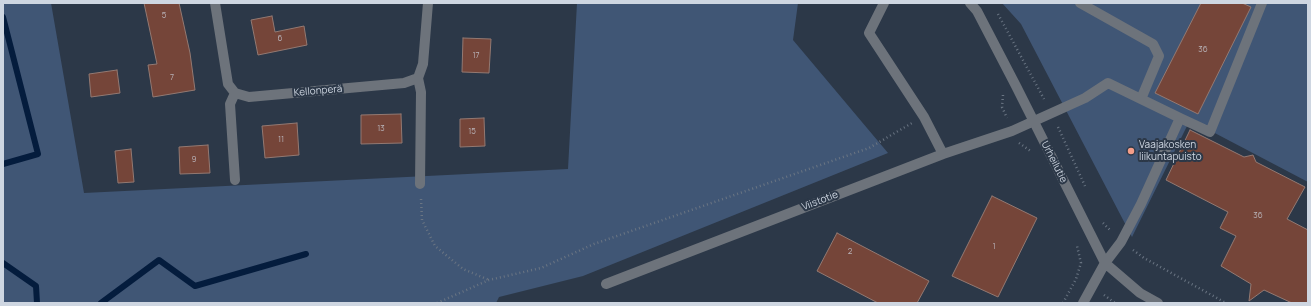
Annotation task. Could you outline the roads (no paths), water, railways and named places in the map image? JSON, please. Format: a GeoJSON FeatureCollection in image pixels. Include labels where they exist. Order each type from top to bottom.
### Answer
{"type":"FeatureCollection","features":[{"type":"Feature","properties":{"kind":"street"},"geometry":{"type":"LineString","coordinates":[[215,3],[228,84],[235,93],[230,104],[235,180]]}},
{"type":"Feature","properties":{"kind":"street"},"geometry":{"type":"LineString","coordinates":[[420,184],[421,92],[418,78],[423,64],[428,3]]}},
{"type":"Feature","properties":{"kind":"street"},"geometry":{"type":"LineString","coordinates":[[884,3],[869,33],[924,116],[943,154]]}},
{"type":"Feature","properties":{"kind":"street","name":"Urheilutie"},"geometry":{"type":"LineString","coordinates":[[970,3],[977,11],[1105,263],[1140,293],[1158,303]]}},
{"type":"Feature","properties":{"kind":"street"},"geometry":{"type":"LineString","coordinates":[[1080,3],[1153,44],[1159,56],[1141,99],[1210,132],[1262,3]]}},
{"type":"Feature","properties":{"kind":"street","name":"Kellonperä"},"geometry":{"type":"LineString","coordinates":[[235,93],[249,97],[404,83],[418,78]]}},
{"type":"Feature","properties":{"kind":"street","name":"Viistotie"},"geometry":{"type":"LineString","coordinates":[[606,284],[943,154],[1012,131],[1085,98],[1108,83],[1141,99]]}},
{"type":"Feature","properties":{"kind":"street"},"geometry":{"type":"LineString","coordinates":[[1083,303],[1105,263],[1121,242],[1141,204],[1180,118]]}},
{"type":"Feature","properties":{"kind":"waterway"},"geometry":{"type":"LineString","coordinates":[[3,17],[38,154],[3,164]]}},
{"type":"Feature","properties":{"kind":"waterway"},"geometry":{"type":"LineString","coordinates":[[101,303],[159,260],[195,286],[306,254]]}},
{"type":"Feature","properties":{"kind":"waterway"},"geometry":{"type":"LineString","coordinates":[[3,263],[36,286],[37,303]]}},
{"type":"Feature","properties":{"kind":"place","name":"Vaajakosken liikuntapuisto"},"geometry":{"type":"Point","coordinates":[1131,151]}}]}
